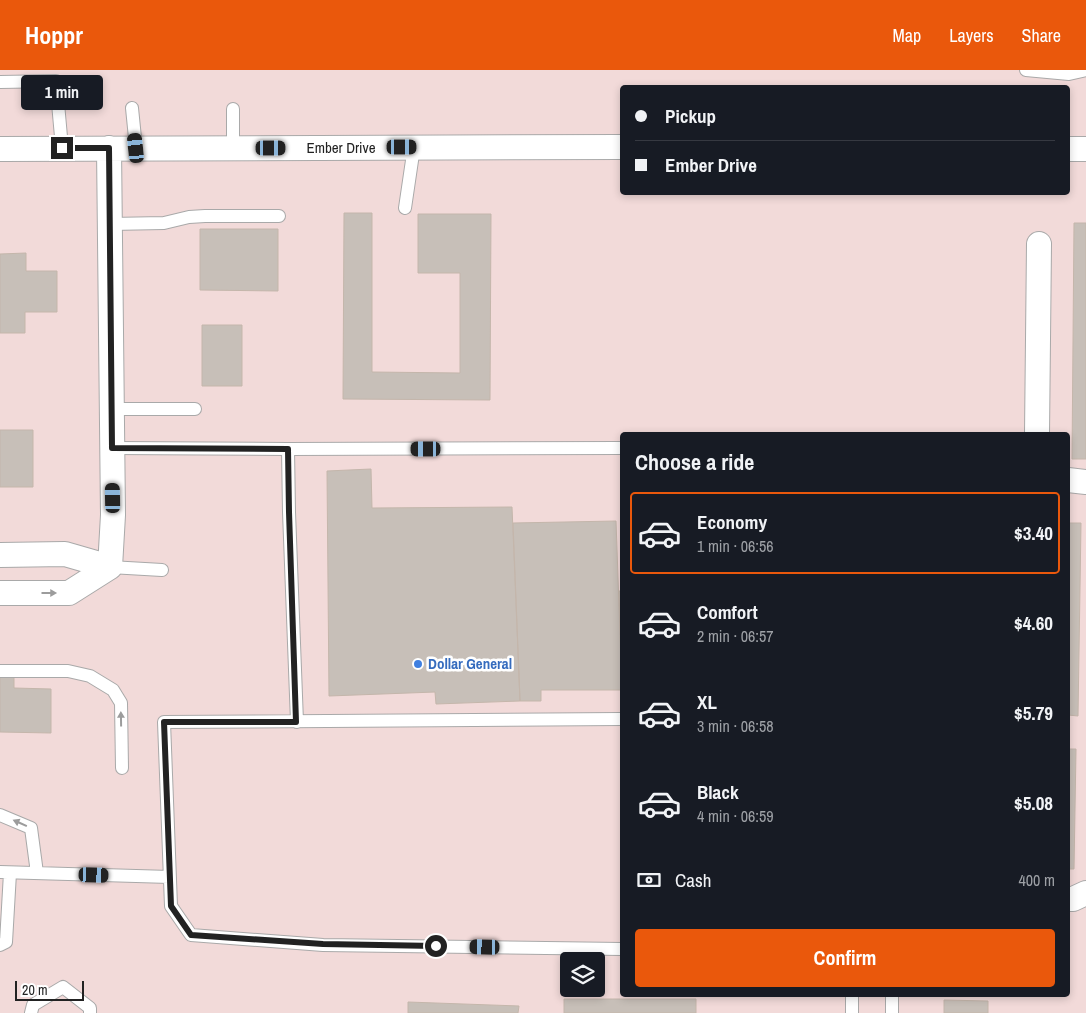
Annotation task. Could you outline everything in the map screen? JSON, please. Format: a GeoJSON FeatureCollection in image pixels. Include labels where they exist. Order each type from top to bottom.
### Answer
{"type":"FeatureCollection","features":[{"type":"Feature","properties":{"kind":"street","name":"Ember Drive"},"geometry":{"type":"LineString","coordinates":[[0,149],[620,147]]}},
{"type":"Feature","properties":{"kind":"street"},"geometry":{"type":"LineString","coordinates":[[109,148],[113,515],[110,567]]}},
{"type":"Feature","properties":{"kind":"street"},"geometry":{"type":"LineString","coordinates":[[1070,149],[1086,149]]}},
{"type":"Feature","properties":{"kind":"street"},"geometry":{"type":"LineString","coordinates":[[1037,432],[1039,244]]}},
{"type":"Feature","properties":{"kind":"street"},"geometry":{"type":"LineString","coordinates":[[1070,480],[1086,482]]}},
{"type":"Feature","properties":{"kind":"street"},"geometry":{"type":"LineString","coordinates":[[0,555],[65,554],[110,567]]}},
{"type":"Feature","properties":{"kind":"street"},"geometry":{"type":"LineString","coordinates":[[0,593],[69,593],[110,567]]}},
{"type":"Feature","properties":{"kind":"street"},"geometry":{"type":"LineString","coordinates":[[1070,899],[1086,893]]}},
{"type":"Feature","properties":{"kind":"lane"},"geometry":{"type":"LineString","coordinates":[[1026,70],[1068,72],[1086,70]]}},
{"type":"Feature","properties":{"kind":"lane"},"geometry":{"type":"LineString","coordinates":[[0,82],[57,76],[62,148]]}},
{"type":"Feature","properties":{"kind":"lane"},"geometry":{"type":"LineString","coordinates":[[132,108],[136,148]]}},
{"type":"Feature","properties":{"kind":"lane"},"geometry":{"type":"LineString","coordinates":[[232,109],[234,148]]}},
{"type":"Feature","properties":{"kind":"lane"},"geometry":{"type":"LineString","coordinates":[[405,208],[414,147]]}},
{"type":"Feature","properties":{"kind":"lane"},"geometry":{"type":"LineString","coordinates":[[110,224],[164,223],[189,217],[205,216],[279,216]]}},
{"type":"Feature","properties":{"kind":"lane"},"geometry":{"type":"LineString","coordinates":[[112,409],[195,408]]}},
{"type":"Feature","properties":{"kind":"lane"},"geometry":{"type":"LineString","coordinates":[[112,448],[620,448]]}},
{"type":"Feature","properties":{"kind":"lane"},"geometry":{"type":"LineString","coordinates":[[288,449],[296,722]]}},
{"type":"Feature","properties":{"kind":"lane"},"geometry":{"type":"LineString","coordinates":[[110,567],[162,570]]}},
{"type":"Feature","properties":{"kind":"lane"},"geometry":{"type":"LineString","coordinates":[[0,671],[68,671],[90,676],[113,690],[120,703],[122,768]]}},
{"type":"Feature","properties":{"kind":"lane"},"geometry":{"type":"LineString","coordinates":[[620,719],[164,722],[171,906],[191,935],[323,944],[620,949]]}},
{"type":"Feature","properties":{"kind":"lane"},"geometry":{"type":"LineString","coordinates":[[0,815],[31,828],[37,873]]}},
{"type":"Feature","properties":{"kind":"lane"},"geometry":{"type":"LineString","coordinates":[[0,945],[6,942],[5,872],[170,877]]}},
{"type":"Feature","properties":{"kind":"lane"},"geometry":{"type":"LineString","coordinates":[[31,1013],[33,1005],[63,987],[90,1008],[90,1013]]}},
{"type":"Feature","properties":{"kind":"lane"},"geometry":{"type":"LineString","coordinates":[[852,997],[852,1013]]}},
{"type":"Feature","properties":{"kind":"lane"},"geometry":{"type":"LineString","coordinates":[[892,997],[892,1013]]}},
{"type":"Feature","properties":{"kind":"shaded area"},"geometry":{"type":"Polygon","coordinates":[[[0,70],[1086,70],[1086,1013],[0,1013],[0,70]]]}},
{"type":"Feature","properties":{"kind":"building"},"geometry":{"type":"Polygon","coordinates":[[[344,213],[372,213],[372,372],[460,373],[460,273],[418,273],[418,214],[491,214],[490,400],[343,399],[344,213]]]}},
{"type":"Feature","properties":{"kind":"building"},"geometry":{"type":"Polygon","coordinates":[[[1074,223],[1086,223],[1086,459],[1072,459],[1074,223]]]}},
{"type":"Feature","properties":{"kind":"building"},"geometry":{"type":"Polygon","coordinates":[[[200,229],[278,229],[278,291],[200,290],[200,229]]]}},
{"type":"Feature","properties":{"kind":"building"},"geometry":{"type":"Polygon","coordinates":[[[26,253],[26,271],[57,271],[57,312],[25,312],[25,333],[0,333],[0,254],[26,253]]]}},
{"type":"Feature","properties":{"kind":"building"},"geometry":{"type":"Polygon","coordinates":[[[202,325],[242,325],[242,386],[202,386],[202,325]]]}},
{"type":"Feature","properties":{"kind":"building"},"geometry":{"type":"Polygon","coordinates":[[[0,430],[33,430],[33,487],[0,487],[0,430]]]}},
{"type":"Feature","properties":{"kind":"building"},"geometry":{"type":"Polygon","coordinates":[[[371,469],[372,508],[512,507],[520,701],[436,704],[435,692],[329,696],[327,471],[371,469]]]}},
{"type":"Feature","properties":{"kind":"building"},"geometry":{"type":"Polygon","coordinates":[[[616,521],[620,690],[541,690],[541,701],[520,701],[513,523],[616,521]]]}},
{"type":"Feature","properties":{"kind":"building"},"geometry":{"type":"Polygon","coordinates":[[[1070,523],[1081,523],[1078,716],[1070,715],[1070,523]]]}},
{"type":"Feature","properties":{"kind":"building"},"geometry":{"type":"Polygon","coordinates":[[[0,674],[14,674],[14,688],[51,689],[51,733],[0,732],[0,674]]]}},
{"type":"Feature","properties":{"kind":"building"},"geometry":{"type":"Polygon","coordinates":[[[1070,749],[1076,749],[1074,869],[1070,869],[1070,749]]]}},
{"type":"Feature","properties":{"kind":"building"},"geometry":{"type":"Polygon","coordinates":[[[564,999],[696,999],[696,1013],[564,1013],[564,999]]]}},
{"type":"Feature","properties":{"kind":"building"},"geometry":{"type":"Polygon","coordinates":[[[944,1000],[988,1001],[988,1013],[944,1013],[944,1000]]]}},
{"type":"Feature","properties":{"kind":"building"},"geometry":{"type":"Polygon","coordinates":[[[408,1002],[519,1006],[518,1013],[408,1013],[408,1002]]]}},
{"type":"Feature","properties":{"kind":"place","name":"Dollar General"},"geometry":{"type":"Point","coordinates":[418,664]}},
{"type":"Feature","properties":{"kind":"route"},"geometry":{"type":"LineString","coordinates":[[62,148],[109,148],[112,448],[288,449],[296,722],[164,722],[171,906],[191,935],[323,944],[436,946]]}}]}
